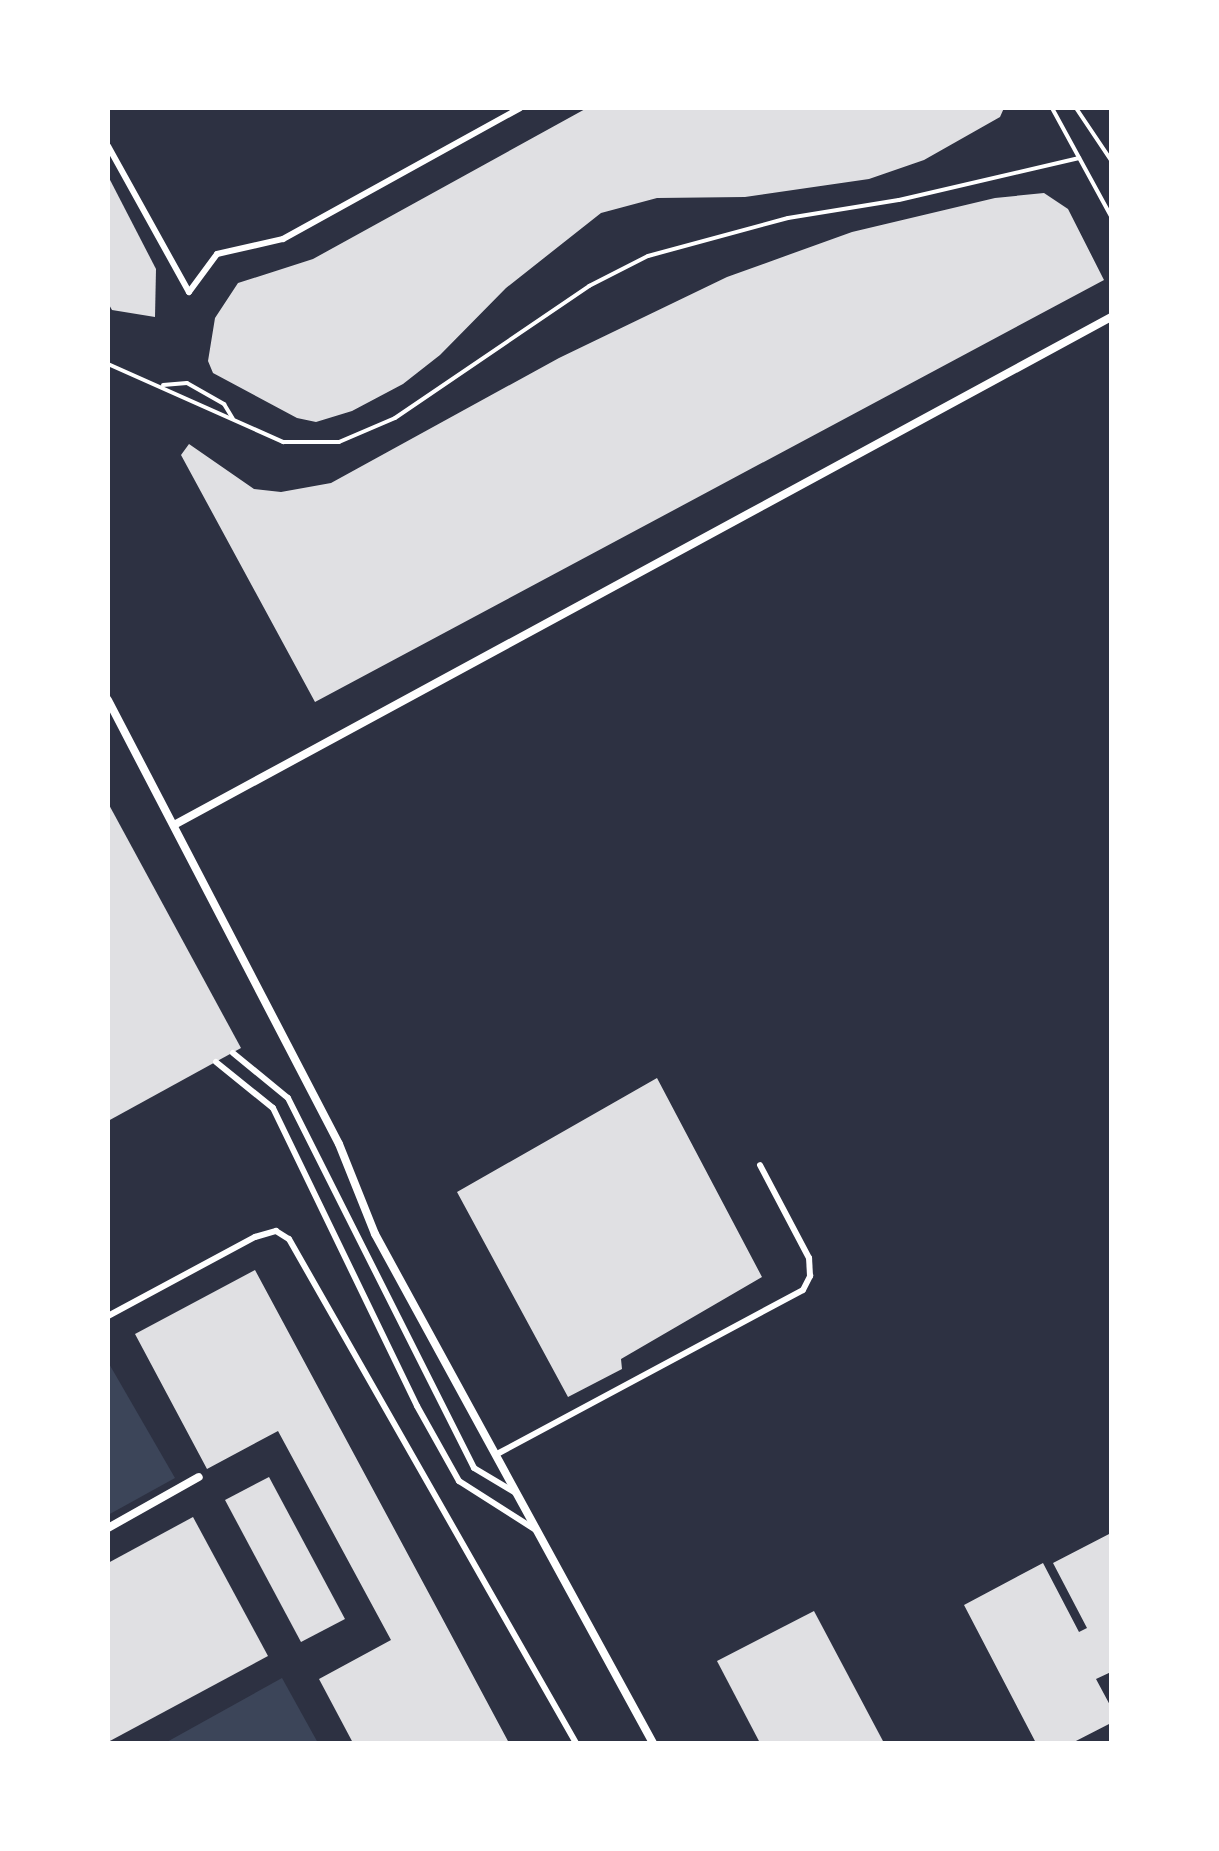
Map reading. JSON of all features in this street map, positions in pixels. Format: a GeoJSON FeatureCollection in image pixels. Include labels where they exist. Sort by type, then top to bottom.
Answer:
{"type":"FeatureCollection","features":[{"type":"Feature","properties":{"kind":"street"},"geometry":{"type":"LineString","coordinates":[[174,825],[1111,317]]}},
{"type":"Feature","properties":{"kind":"street"},"geometry":{"type":"LineString","coordinates":[[108,700],[174,825],[188,862],[339,1144],[375,1234],[653,1743]]}},
{"type":"Feature","properties":{"kind":"street"},"geometry":{"type":"LineString","coordinates":[[108,1528],[199,1477]]}},
{"type":"Feature","properties":{"kind":"lane"},"geometry":{"type":"LineString","coordinates":[[108,146],[189,292],[217,254],[283,239],[520,108]]}},
{"type":"Feature","properties":{"kind":"lane"},"geometry":{"type":"LineString","coordinates":[[233,1053],[288,1098],[474,1468],[519,1495]]}},
{"type":"Feature","properties":{"kind":"lane"},"geometry":{"type":"LineString","coordinates":[[216,1062],[273,1108],[459,1481],[538,1531]]}},
{"type":"Feature","properties":{"kind":"lane"},"geometry":{"type":"LineString","coordinates":[[497,1454],[803,1290],[810,1276],[809,1258],[760,1165]]}},
{"type":"Feature","properties":{"kind":"lane"},"geometry":{"type":"LineString","coordinates":[[108,1316],[255,1237],[276,1231],[289,1239],[576,1743]]}},
{"type":"Feature","properties":{"kind":"path"},"geometry":{"type":"LineString","coordinates":[[1052,108],[1111,216]]}},
{"type":"Feature","properties":{"kind":"path"},"geometry":{"type":"LineString","coordinates":[[1076,108],[1111,160]]}},
{"type":"Feature","properties":{"kind":"path"},"geometry":{"type":"LineString","coordinates":[[108,364],[283,442],[339,442],[395,418],[589,286],[648,256],[788,218],[1079,158]]}},
{"type":"Feature","properties":{"kind":"path"},"geometry":{"type":"LineString","coordinates":[[108,338],[108,345]]}},
{"type":"Feature","properties":{"kind":"path"},"geometry":{"type":"LineString","coordinates":[[161,386],[187,383],[224,404],[234,420]]}},
{"type":"Feature","properties":{"kind":"shaded area"},"geometry":{"type":"Polygon","coordinates":[[[108,1362],[175,1478],[108,1515],[108,1362]]]}},
{"type":"Feature","properties":{"kind":"shaded area"},"geometry":{"type":"Polygon","coordinates":[[[282,1678],[318,1743],[165,1743],[282,1678]]]}},
{"type":"Feature","properties":{"kind":"building"},"geometry":{"type":"Polygon","coordinates":[[[587,108],[1004,108],[1000,117],[924,160],[869,179],[745,197],[657,198],[601,213],[506,288],[440,355],[403,384],[352,411],[316,422],[297,418],[213,373],[208,361],[215,318],[238,283],[313,259],[587,108]]]}},
{"type":"Feature","properties":{"kind":"building"},"geometry":{"type":"Polygon","coordinates":[[[108,176],[156,269],[155,317],[112,310],[108,303],[108,176]]]}},
{"type":"Feature","properties":{"kind":"building"},"geometry":{"type":"Polygon","coordinates":[[[1044,193],[1068,209],[1104,280],[315,702],[181,455],[189,444],[254,489],[281,492],[331,483],[559,358],[727,277],[852,232],[995,198],[1044,193]]]}},
{"type":"Feature","properties":{"kind":"building"},"geometry":{"type":"Polygon","coordinates":[[[108,803],[241,1048],[108,1121],[108,803]]]}},
{"type":"Feature","properties":{"kind":"building"},"geometry":{"type":"Polygon","coordinates":[[[657,1078],[762,1277],[621,1359],[622,1369],[568,1397],[457,1192],[657,1078]]]}},
{"type":"Feature","properties":{"kind":"building"},"geometry":{"type":"Polygon","coordinates":[[[255,1270],[509,1743],[353,1743],[319,1679],[391,1640],[278,1431],[207,1469],[135,1334],[255,1270]]]}},
{"type":"Feature","properties":{"kind":"building"},"geometry":{"type":"Polygon","coordinates":[[[269,1477],[345,1619],[301,1642],[225,1500],[269,1477]]]}},
{"type":"Feature","properties":{"kind":"building"},"geometry":{"type":"Polygon","coordinates":[[[193,1517],[268,1656],[108,1742],[108,1563],[193,1517]]]}},
{"type":"Feature","properties":{"kind":"building"},"geometry":{"type":"Polygon","coordinates":[[[1111,1533],[1111,1672],[1096,1679],[1111,1707],[1111,1723],[1072,1743],[1036,1743],[964,1605],[1043,1563],[1079,1632],[1087,1628],[1053,1563],[1111,1533]]]}},
{"type":"Feature","properties":{"kind":"building"},"geometry":{"type":"Polygon","coordinates":[[[814,1611],[884,1743],[760,1743],[717,1661],[814,1611]]]}}]}
